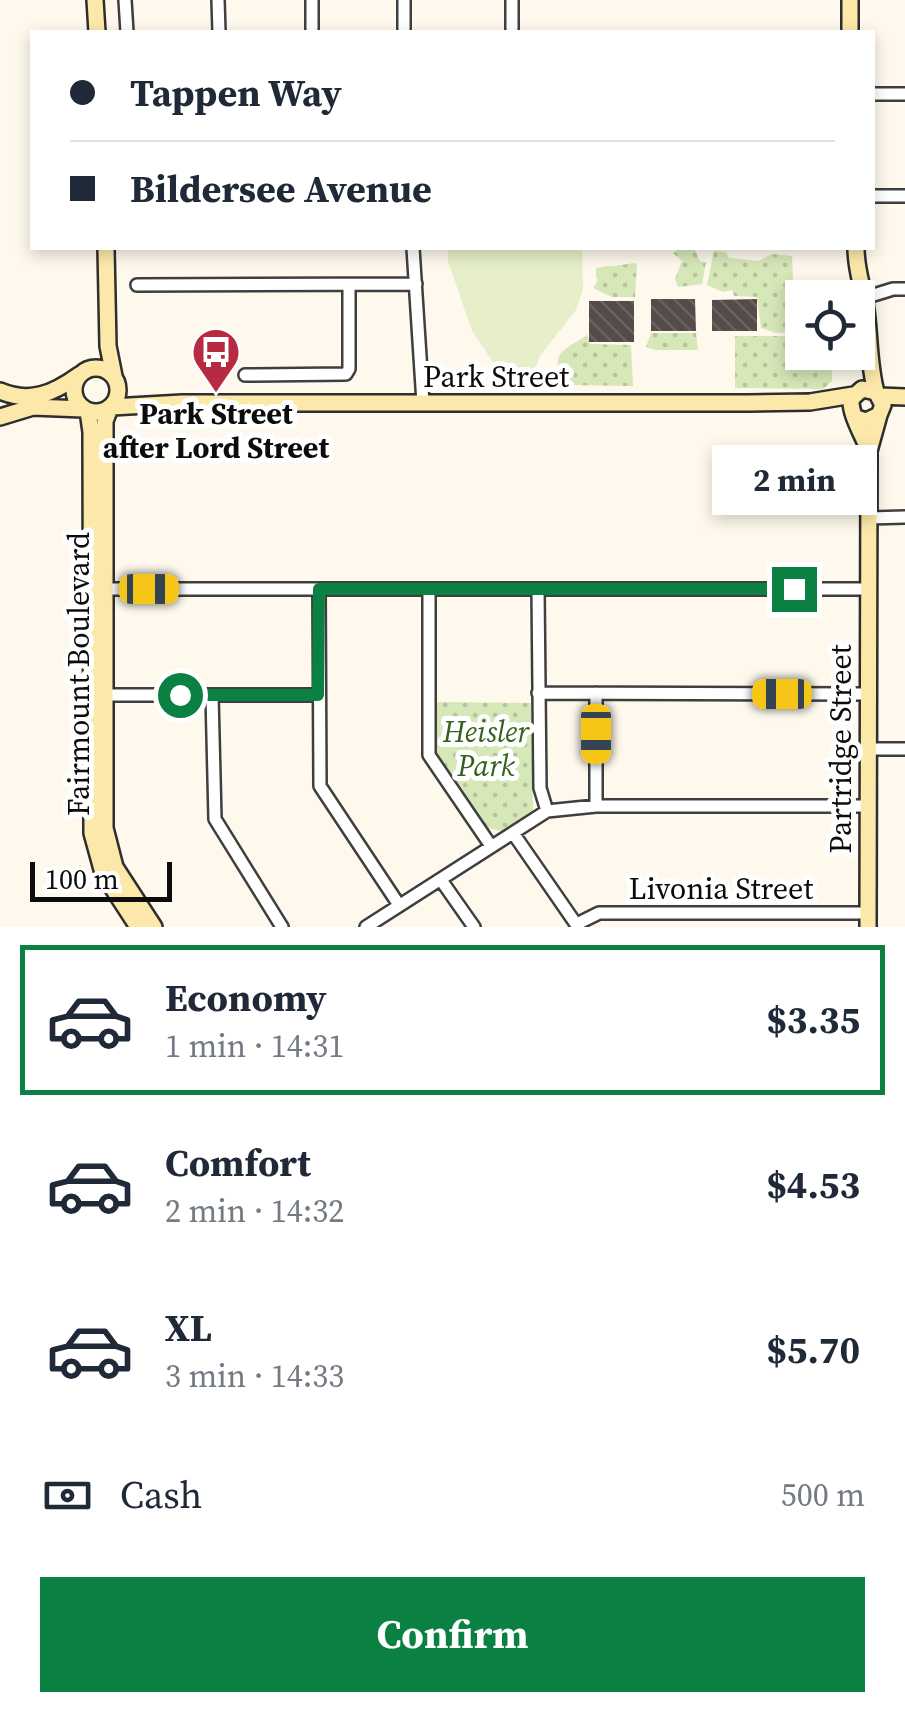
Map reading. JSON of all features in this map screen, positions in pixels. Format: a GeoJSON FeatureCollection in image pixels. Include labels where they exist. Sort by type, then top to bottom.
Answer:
{"type":"FeatureCollection","features":[{"type":"Feature","properties":{"kind":"street"},"geometry":{"type":"LineString","coordinates":[[95,0],[97,30]]}},
{"type":"Feature","properties":{"kind":"street"},"geometry":{"type":"LineString","coordinates":[[125,0],[127,30]]}},
{"type":"Feature","properties":{"kind":"street"},"geometry":{"type":"LineString","coordinates":[[218,0],[219,30]]}},
{"type":"Feature","properties":{"kind":"street"},"geometry":{"type":"LineString","coordinates":[[312,0],[312,30]]}},
{"type":"Feature","properties":{"kind":"street"},"geometry":{"type":"LineString","coordinates":[[404,0],[404,30]]}},
{"type":"Feature","properties":{"kind":"street"},"geometry":{"type":"LineString","coordinates":[[512,0],[512,30]]}},
{"type":"Feature","properties":{"kind":"street"},"geometry":{"type":"LineString","coordinates":[[850,0],[850,30]]}},
{"type":"Feature","properties":{"kind":"street"},"geometry":{"type":"LineString","coordinates":[[875,94],[905,94]]}},
{"type":"Feature","properties":{"kind":"street"},"geometry":{"type":"LineString","coordinates":[[875,196],[905,196]]}},
{"type":"Feature","properties":{"kind":"street"},"geometry":{"type":"LineString","coordinates":[[0,417],[33,407],[100,412],[110,407],[118,393],[108,346],[106,250]]}},
{"type":"Feature","properties":{"kind":"street"},"geometry":{"type":"LineString","coordinates":[[413,250],[423,403]]}},
{"type":"Feature","properties":{"kind":"street","name":"Partridge Street"},"geometry":{"type":"LineString","coordinates":[[846,250],[849,280]]}},
{"type":"Feature","properties":{"kind":"street","name":"Partridge Street"},"geometry":{"type":"LineString","coordinates":[[856,250],[857,280]]}},
{"type":"Feature","properties":{"kind":"street"},"geometry":{"type":"LineString","coordinates":[[137,284],[416,284]]}},
{"type":"Feature","properties":{"kind":"street"},"geometry":{"type":"LineString","coordinates":[[245,375],[346,374],[349,284]]}},
{"type":"Feature","properties":{"kind":"street"},"geometry":{"type":"LineString","coordinates":[[875,299],[893,289],[905,289]]}},
{"type":"Feature","properties":{"kind":"street"},"geometry":{"type":"LineString","coordinates":[[86,410],[74,394],[108,318]]}},
{"type":"Feature","properties":{"kind":"street"},"geometry":{"type":"LineString","coordinates":[[0,391],[16,396],[44,395],[98,368],[114,378]]}},
{"type":"Feature","properties":{"kind":"street","name":"Partridge Street"},"geometry":{"type":"LineString","coordinates":[[862,370],[855,403],[869,451]]}},
{"type":"Feature","properties":{"kind":"street","name":"Partridge Street"},"geometry":{"type":"LineString","coordinates":[[868,920],[869,451],[879,403],[872,370]]}},
{"type":"Feature","properties":{"kind":"street","name":"Park Street"},"geometry":{"type":"LineString","coordinates":[[114,378],[140,396],[182,403]]}},
{"type":"Feature","properties":{"kind":"street"},"geometry":{"type":"LineString","coordinates":[[905,397],[879,403],[866,421],[855,403],[867,388],[879,403],[905,407]]}},
{"type":"Feature","properties":{"kind":"street","name":"Park Street"},"geometry":{"type":"LineString","coordinates":[[110,407],[182,403],[855,403]]}},
{"type":"Feature","properties":{"kind":"street","name":"Fairmount Boulevard"},"geometry":{"type":"LineString","coordinates":[[110,407],[105,421],[93,842],[103,873],[138,927]]}},
{"type":"Feature","properties":{"kind":"street","name":"Fairmount Boulevard"},"geometry":{"type":"LineString","coordinates":[[86,410],[91,432],[99,589]]}},
{"type":"Feature","properties":{"kind":"street"},"geometry":{"type":"LineString","coordinates":[[868,518],[905,517]]}},
{"type":"Feature","properties":{"kind":"street"},"geometry":{"type":"LineString","coordinates":[[99,589],[868,589]]}},
{"type":"Feature","properties":{"kind":"street"},"geometry":{"type":"LineString","coordinates":[[319,589],[320,786],[399,905]]}},
{"type":"Feature","properties":{"kind":"street"},"geometry":{"type":"LineString","coordinates":[[429,589],[429,755],[490,846]]}},
{"type":"Feature","properties":{"kind":"street"},"geometry":{"type":"LineString","coordinates":[[538,589],[540,788],[547,810]]}},
{"type":"Feature","properties":{"kind":"street"},"geometry":{"type":"LineString","coordinates":[[538,693],[867,694]]}},
{"type":"Feature","properties":{"kind":"street"},"geometry":{"type":"LineString","coordinates":[[596,693],[596,806]]}},
{"type":"Feature","properties":{"kind":"street"},"geometry":{"type":"LineString","coordinates":[[99,695],[318,695]]}},
{"type":"Feature","properties":{"kind":"street","name":"Fairmount Boulevard"},"geometry":{"type":"LineString","coordinates":[[99,695],[106,840],[117,870],[154,927]]}},
{"type":"Feature","properties":{"kind":"street"},"geometry":{"type":"LineString","coordinates":[[212,695],[215,818],[282,927]]}},
{"type":"Feature","properties":{"kind":"street"},"geometry":{"type":"LineString","coordinates":[[868,749],[905,749]]}},
{"type":"Feature","properties":{"kind":"street"},"geometry":{"type":"LineString","coordinates":[[366,927],[547,810],[596,806],[868,806]]}},
{"type":"Feature","properties":{"kind":"street"},"geometry":{"type":"LineString","coordinates":[[513,834],[577,926]]}},
{"type":"Feature","properties":{"kind":"street"},"geometry":{"type":"LineString","coordinates":[[441,880],[474,927]]}},
{"type":"Feature","properties":{"kind":"street","name":"Livonia Street"},"geometry":{"type":"LineString","coordinates":[[577,926],[600,913],[868,920]]}},
{"type":"Feature","properties":{"kind":"green space"},"geometry":{"type":"Polygon","coordinates":[[[448,250],[582,250],[583,289],[576,310],[540,356],[529,385],[517,385],[493,362],[472,331],[448,261],[448,250]]]}},
{"type":"Feature","properties":{"kind":"green space"},"geometry":{"type":"Polygon","coordinates":[[[695,250],[700,261],[706,262],[702,284],[678,287],[675,279],[682,261],[673,253],[695,250]]]}},
{"type":"Feature","properties":{"kind":"green space"},"geometry":{"type":"Polygon","coordinates":[[[714,251],[726,252],[729,258],[758,261],[772,254],[792,256],[793,280],[785,280],[785,332],[761,328],[757,297],[734,296],[732,290],[723,292],[707,285],[714,251]]]}},
{"type":"Feature","properties":{"kind":"green space"},"geometry":{"type":"Polygon","coordinates":[[[637,264],[635,297],[612,297],[593,288],[597,282],[596,268],[637,264]]]}},
{"type":"Feature","properties":{"kind":"green space"},"geometry":{"type":"Polygon","coordinates":[[[651,333],[696,333],[698,350],[646,347],[651,333]]]}},
{"type":"Feature","properties":{"kind":"green space"},"geometry":{"type":"Polygon","coordinates":[[[587,335],[590,344],[631,345],[633,386],[562,385],[558,364],[561,353],[587,335]]]}},
{"type":"Feature","properties":{"kind":"green space"},"geometry":{"type":"Polygon","coordinates":[[[735,336],[785,336],[785,370],[832,370],[832,381],[823,389],[735,388],[735,336]]]}},
{"type":"Feature","properties":{"kind":"green space","name":"Heisler Park"},"geometry":{"type":"Polygon","coordinates":[[[434,702],[531,703],[533,811],[501,831],[483,827],[433,751],[434,702]]]}},
{"type":"Feature","properties":{"kind":"building"},"geometry":{"type":"Polygon","coordinates":[[[651,299],[695,299],[696,331],[651,331],[651,299]]]}},
{"type":"Feature","properties":{"kind":"building"},"geometry":{"type":"Polygon","coordinates":[[[757,299],[757,331],[712,331],[712,300],[757,299]]]}},
{"type":"Feature","properties":{"kind":"building"},"geometry":{"type":"Polygon","coordinates":[[[589,301],[634,301],[634,342],[589,342],[589,301]]]}},
{"type":"Feature","properties":{"kind":"place","name":"Park Street after Lord Street"},"geometry":{"type":"Point","coordinates":[216,394]}},
{"type":"Feature","properties":{"kind":"route"},"geometry":{"type":"LineString","coordinates":[[180,695],[318,695],[319,589],[794,589]]}}]}
